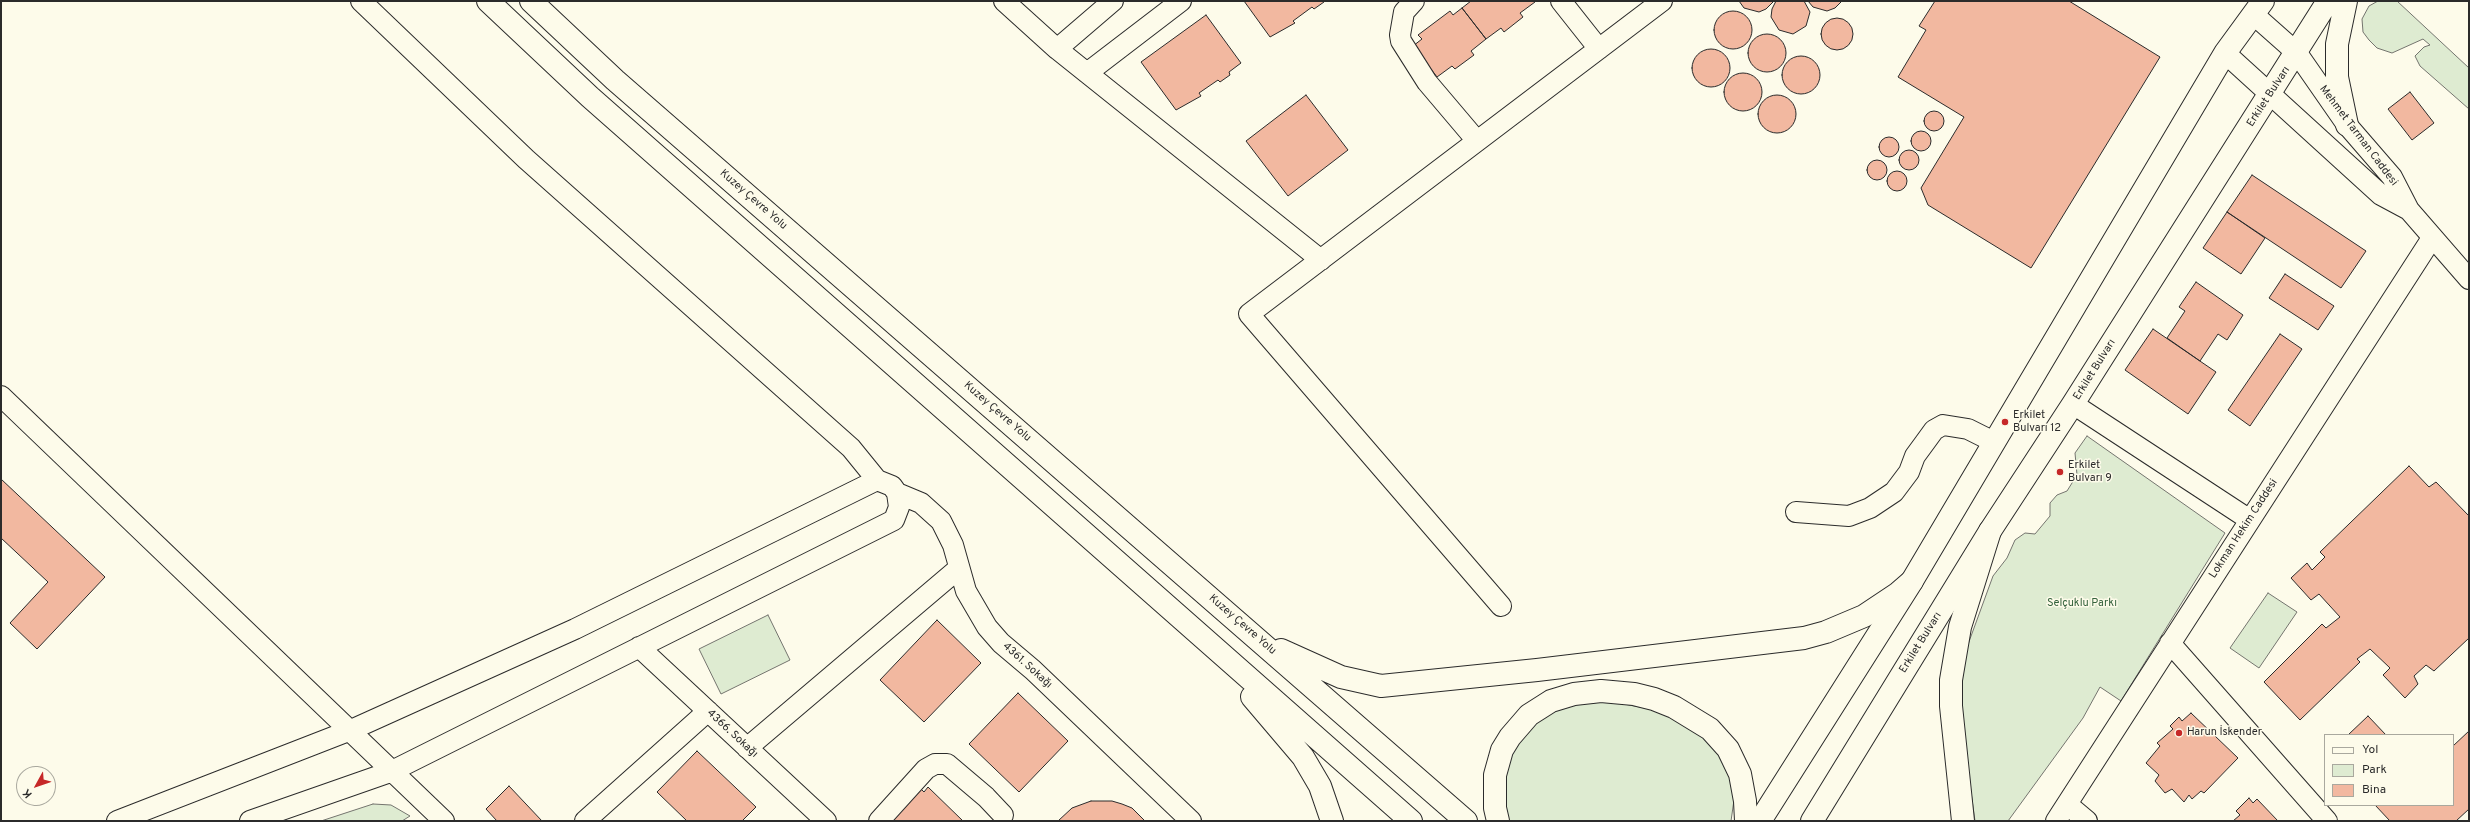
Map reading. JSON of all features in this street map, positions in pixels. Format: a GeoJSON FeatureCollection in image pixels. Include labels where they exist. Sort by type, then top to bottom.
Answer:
{"type":"FeatureCollection","features":[{"type":"Feature","properties":{"kind":"main road"},"geometry":{"type":"LineString","coordinates":[[488,1],[590,97],[1411,821]]}},
{"type":"Feature","properties":{"kind":"main road","name":"Kuzey Çevre Yolu"},"geometry":{"type":"LineString","coordinates":[[531,1],[614,80],[1466,821]]}},
{"type":"Feature","properties":{"kind":"main road","name":"Erkilet Bulvarı"},"geometry":{"type":"LineString","coordinates":[[1812,821],[1990,530],[2073,404],[2297,53],[2328,1]]}},
{"type":"Feature","properties":{"kind":"main road"},"geometry":{"type":"LineString","coordinates":[[2346,1],[2337,44],[2337,78],[2347,125]]}},
{"type":"Feature","properties":{"kind":"main road"},"geometry":{"type":"LineString","coordinates":[[1760,821],[1912,581],[2225,53],[2258,7]]}},
{"type":"Feature","properties":{"kind":"main road"},"geometry":{"type":"LineString","coordinates":[[1963,821],[1951,706],[1951,680],[1960,627],[1990,530]]}},
{"type":"Feature","properties":{"kind":"main road"},"geometry":{"type":"LineString","coordinates":[[1258,639],[1341,677],[1381,686],[1804,638],[1826,632],[1864,616],[1897,594],[1912,581]]}},
{"type":"Feature","properties":{"kind":"main road"},"geometry":{"type":"LineString","coordinates":[[1193,630],[1303,757],[1320,786],[1332,821]]}},
{"type":"Feature","properties":{"kind":"main road"},"geometry":{"type":"LineString","coordinates":[[1498,821],[1495,808],[1495,775],[1502,750],[1510,737],[1530,715],[1551,701],[1574,694],[1601,691],[1634,694],[1654,699],[1674,707],[1710,729],[1728,750],[1740,774],[1745,801],[1746,821]]}},
{"type":"Feature","properties":{"kind":"street"},"geometry":{"type":"LineString","coordinates":[[117,821],[351,730],[575,629],[877,480],[851,448],[526,159],[361,1]]}},
{"type":"Feature","properties":{"kind":"street"},"geometry":{"type":"LineString","coordinates":[[1004,1],[1057,49],[1321,260]]}},
{"type":"Feature","properties":{"kind":"street"},"geometry":{"type":"LineString","coordinates":[[1057,49],[1113,1]]}},
{"type":"Feature","properties":{"kind":"street"},"geometry":{"type":"LineString","coordinates":[[1087,73],[1181,1]]}},
{"type":"Feature","properties":{"kind":"street"},"geometry":{"type":"LineString","coordinates":[[1414,1],[1404,12],[1400,35],[1401,41],[1427,82],[1477,141]]}},
{"type":"Feature","properties":{"kind":"street"},"geometry":{"type":"LineString","coordinates":[[1561,1],[1599,49]]}},
{"type":"Feature","properties":{"kind":"street"},"geometry":{"type":"LineString","coordinates":[[1501,606],[1249,314],[1662,1]]}},
{"type":"Feature","properties":{"kind":"street","name":"Mehmet Tarman Caddesi"},"geometry":{"type":"LineString","coordinates":[[2258,7],[2297,53],[2347,125],[2392,177],[2409,210],[2469,279]]}},
{"type":"Feature","properties":{"kind":"street","name":"Mehmet Tarman Caddesi"},"geometry":{"type":"LineString","coordinates":[[2225,53],[2381,195],[2409,210]]}},
{"type":"Feature","properties":{"kind":"street","name":"Lokman Hekim Caddesi"},"geometry":{"type":"LineString","coordinates":[[2056,821],[2068,805],[2170,643],[2432,238]]}},
{"type":"Feature","properties":{"kind":"street"},"geometry":{"type":"LineString","coordinates":[[2,401],[351,730],[390,772],[444,821]]}},
{"type":"Feature","properties":{"kind":"street"},"geometry":{"type":"LineString","coordinates":[[2073,404],[2250,520]]}},
{"type":"Feature","properties":{"kind":"street"},"geometry":{"type":"LineString","coordinates":[[1796,512],[1849,516],[1870,508],[1894,492],[1909,472],[1915,456],[1934,430],[1943,425],[1968,429],[1994,442]]}},
{"type":"Feature","properties":{"kind":"street","name":"4361. Sokağı"},"geometry":{"type":"LineString","coordinates":[[877,480],[892,486],[897,493],[921,503],[941,521],[952,545],[958,569],[975,610],[1001,643],[1033,670],[1191,821]]}},
{"type":"Feature","properties":{"kind":"street"},"geometry":{"type":"LineString","coordinates":[[250,821],[390,772],[894,520],[899,507],[897,493]]}},
{"type":"Feature","properties":{"kind":"street"},"geometry":{"type":"LineString","coordinates":[[747,748],[958,569]]}},
{"type":"Feature","properties":{"kind":"street"},"geometry":{"type":"LineString","coordinates":[[2170,643],[2327,821]]}},
{"type":"Feature","properties":{"kind":"street","name":"4366. Sokağı"},"geometry":{"type":"LineString","coordinates":[[639,647],[826,821]]}},
{"type":"Feature","properties":{"kind":"street"},"geometry":{"type":"LineString","coordinates":[[585,821],[708,711]]}},
{"type":"Feature","properties":{"kind":"street"},"geometry":{"type":"LineString","coordinates":[[879,821],[926,769],[941,764],[947,764],[962,775],[1003,815]]}},
{"type":"Feature","properties":{"kind":"street"},"geometry":{"type":"LineString","coordinates":[[2068,805],[2086,821]]}},
{"type":"Feature","properties":{"kind":"green space"},"geometry":{"type":"Polygon","coordinates":[[[2378,1],[2397,1],[2469,68],[2469,109],[2420,66],[2415,56],[2424,47],[2430,45],[2423,39],[2392,53],[2377,48],[2369,40],[2363,32],[2362,19],[2369,6],[2378,1]]]}},
{"type":"Feature","properties":{"kind":"green space","name":"Selçuklu Parkı"},"geometry":{"type":"Polygon","coordinates":[[[2087,436],[2225,533],[2121,701],[2100,687],[2083,718],[2008,821],[1975,821],[1958,699],[1959,669],[1993,576],[2007,558],[2015,540],[2025,533],[2035,534],[2050,516],[2050,503],[2057,495],[2067,491],[2077,475],[2075,453],[2087,436]]]}},
{"type":"Feature","properties":{"kind":"green space"},"geometry":{"type":"Polygon","coordinates":[[[2268,593],[2297,612],[2259,668],[2230,648],[2268,593]]]}},
{"type":"Feature","properties":{"kind":"green space"},"geometry":{"type":"Polygon","coordinates":[[[768,615],[790,660],[721,694],[699,649],[768,615]]]}},
{"type":"Feature","properties":{"kind":"green space"},"geometry":{"type":"Polygon","coordinates":[[[1609,701],[1660,711],[1700,733],[1718,752],[1730,776],[1734,800],[1731,821],[1509,821],[1504,802],[1504,776],[1512,750],[1528,729],[1546,715],[1557,710],[1574,705],[1609,701]]]}},
{"type":"Feature","properties":{"kind":"green space"},"geometry":{"type":"Polygon","coordinates":[[[373,804],[391,805],[410,816],[402,821],[321,821],[373,804]]]}},
{"type":"Feature","properties":{"kind":"building"},"geometry":{"type":"Polygon","coordinates":[[[1244,1],[1324,2],[1314,9],[1312,7],[1293,21],[1295,23],[1270,37],[1244,1]]]}},
{"type":"Feature","properties":{"kind":"building"},"geometry":{"type":"Polygon","coordinates":[[[1471,1],[1535,2],[1520,13],[1523,17],[1504,32],[1501,28],[1486,39],[1462,8],[1471,1]]]}},
{"type":"Feature","properties":{"kind":"building"},"geometry":{"type":"Polygon","coordinates":[[[1739,1],[1774,1],[1766,9],[1759,12],[1744,8],[1739,1]]]}},
{"type":"Feature","properties":{"kind":"building"},"geometry":{"type":"Polygon","coordinates":[[[1776,1],[1804,1],[1810,12],[1806,26],[1793,34],[1779,30],[1771,17],[1772,9],[1776,1]]]}},
{"type":"Feature","properties":{"kind":"building"},"geometry":{"type":"Polygon","coordinates":[[[1808,1],[1842,1],[1835,8],[1827,11],[1813,7],[1808,1]]]}},
{"type":"Feature","properties":{"kind":"building"},"geometry":{"type":"Polygon","coordinates":[[[1935,1],[2069,1],[2160,57],[2031,268],[1928,205],[1921,188],[1964,117],[1898,77],[1926,30],[1919,26],[1935,1]]]}},
{"type":"Feature","properties":{"kind":"building"},"geometry":{"type":"Polygon","coordinates":[[[1462,8],[1486,39],[1471,51],[1474,55],[1455,69],[1452,66],[1437,77],[1413,46],[1422,39],[1418,35],[1450,11],[1453,15],[1462,8]]]}},
{"type":"Feature","properties":{"kind":"building"},"geometry":{"type":"Polygon","coordinates":[[[1729,11],[1737,11],[1747,16],[1751,23],[1751,37],[1747,44],[1737,49],[1729,49],[1719,44],[1717,41],[1714,34],[1714,26],[1719,16],[1722,14],[1729,11]]]}},
{"type":"Feature","properties":{"kind":"building"},"geometry":{"type":"Polygon","coordinates":[[[1206,15],[1241,63],[1229,72],[1230,75],[1220,82],[1218,80],[1199,93],[1201,96],[1176,110],[1141,62],[1206,15]]]}},
{"type":"Feature","properties":{"kind":"building"},"geometry":{"type":"Polygon","coordinates":[[[1834,18],[1840,18],[1850,25],[1853,34],[1852,40],[1846,47],[1840,50],[1834,50],[1824,43],[1821,37],[1821,31],[1828,21],[1834,18]]]}},
{"type":"Feature","properties":{"kind":"building"},"geometry":{"type":"Polygon","coordinates":[[[1763,34],[1771,34],[1781,39],[1785,46],[1785,60],[1781,67],[1771,72],[1763,72],[1753,67],[1751,64],[1748,57],[1748,49],[1753,39],[1756,37],[1763,34]]]}},
{"type":"Feature","properties":{"kind":"building"},"geometry":{"type":"Polygon","coordinates":[[[1707,49],[1715,49],[1725,54],[1729,61],[1729,75],[1725,82],[1715,87],[1707,87],[1697,82],[1695,79],[1692,72],[1692,64],[1697,54],[1700,52],[1707,49]]]}},
{"type":"Feature","properties":{"kind":"building"},"geometry":{"type":"Polygon","coordinates":[[[1797,56],[1805,56],[1815,61],[1819,68],[1819,82],[1815,89],[1805,94],[1797,94],[1787,89],[1785,86],[1782,79],[1782,71],[1787,61],[1790,59],[1797,56]]]}},
{"type":"Feature","properties":{"kind":"building"},"geometry":{"type":"Polygon","coordinates":[[[1739,73],[1747,73],[1757,78],[1761,85],[1761,99],[1757,106],[1747,111],[1739,111],[1729,106],[1727,103],[1724,96],[1724,88],[1729,78],[1732,76],[1739,73]]]}},
{"type":"Feature","properties":{"kind":"building"},"geometry":{"type":"Polygon","coordinates":[[[2410,92],[2434,123],[2412,140],[2388,109],[2410,92]]]}},
{"type":"Feature","properties":{"kind":"building"},"geometry":{"type":"Polygon","coordinates":[[[1306,95],[1348,150],[1288,196],[1246,141],[1306,95]]]}},
{"type":"Feature","properties":{"kind":"building"},"geometry":{"type":"Polygon","coordinates":[[[1773,95],[1781,95],[1791,100],[1795,107],[1795,121],[1791,128],[1781,133],[1773,133],[1763,128],[1761,125],[1758,118],[1758,110],[1763,100],[1766,98],[1773,95]]]}},
{"type":"Feature","properties":{"kind":"building"},"geometry":{"type":"Polygon","coordinates":[[[1934,111],[1941,114],[1944,121],[1941,128],[1934,131],[1927,128],[1924,121],[1927,114],[1934,111]]]}},
{"type":"Feature","properties":{"kind":"building"},"geometry":{"type":"Polygon","coordinates":[[[1921,131],[1928,134],[1931,141],[1928,148],[1921,151],[1914,148],[1911,141],[1914,134],[1921,131]]]}},
{"type":"Feature","properties":{"kind":"building"},"geometry":{"type":"Polygon","coordinates":[[[1889,137],[1896,140],[1899,147],[1896,154],[1889,157],[1882,154],[1879,147],[1882,140],[1889,137]]]}},
{"type":"Feature","properties":{"kind":"building"},"geometry":{"type":"Polygon","coordinates":[[[1909,150],[1916,153],[1919,160],[1916,167],[1909,170],[1902,167],[1899,160],[1902,153],[1909,150]]]}},
{"type":"Feature","properties":{"kind":"building"},"geometry":{"type":"Polygon","coordinates":[[[1873,160],[1881,160],[1887,166],[1887,174],[1881,180],[1873,180],[1867,174],[1867,166],[1873,160]]]}},
{"type":"Feature","properties":{"kind":"building"},"geometry":{"type":"Polygon","coordinates":[[[1897,171],[1904,174],[1907,181],[1904,188],[1897,191],[1890,188],[1887,181],[1890,174],[1897,171]]]}},
{"type":"Feature","properties":{"kind":"building"},"geometry":{"type":"Polygon","coordinates":[[[2252,175],[2366,251],[2341,288],[2227,212],[2252,175]]]}},
{"type":"Feature","properties":{"kind":"building"},"geometry":{"type":"Polygon","coordinates":[[[2227,212],[2265,238],[2241,274],[2203,248],[2227,212]]]}},
{"type":"Feature","properties":{"kind":"building"},"geometry":{"type":"Polygon","coordinates":[[[2285,274],[2334,306],[2318,330],[2269,298],[2285,274]]]}},
{"type":"Feature","properties":{"kind":"building"},"geometry":{"type":"Polygon","coordinates":[[[2196,282],[2243,315],[2227,340],[2218,334],[2200,361],[2167,338],[2185,311],[2179,307],[2196,282]]]}},
{"type":"Feature","properties":{"kind":"building"},"geometry":{"type":"Polygon","coordinates":[[[2153,329],[2216,372],[2188,414],[2125,370],[2153,329]]]}},
{"type":"Feature","properties":{"kind":"building"},"geometry":{"type":"Polygon","coordinates":[[[2280,334],[2302,349],[2250,426],[2228,410],[2280,334]]]}},
{"type":"Feature","properties":{"kind":"building"},"geometry":{"type":"Polygon","coordinates":[[[2409,466],[2429,487],[2436,482],[2469,516],[2469,638],[2434,671],[2426,665],[2414,676],[2418,684],[2405,698],[2383,675],[2390,668],[2370,649],[2357,659],[2360,662],[2300,720],[2264,682],[2322,624],[2326,628],[2340,617],[2319,594],[2311,600],[2291,578],[2307,563],[2312,570],[2325,557],[2320,552],[2409,466]]]}},
{"type":"Feature","properties":{"kind":"building"},"geometry":{"type":"Polygon","coordinates":[[[1,479],[105,577],[37,649],[10,623],[48,582],[1,538],[1,479]]]}},
{"type":"Feature","properties":{"kind":"building"},"geometry":{"type":"Polygon","coordinates":[[[937,620],[981,663],[924,722],[880,680],[937,620]]]}},
{"type":"Feature","properties":{"kind":"building"},"geometry":{"type":"Polygon","coordinates":[[[1018,693],[1068,741],[1019,792],[969,744],[1018,693]]]}},
{"type":"Feature","properties":{"kind":"building"},"geometry":{"type":"Polygon","coordinates":[[[2191,713],[2238,758],[2204,793],[2201,791],[2192,799],[2189,795],[2184,802],[2172,789],[2165,793],[2155,781],[2159,775],[2146,763],[2160,746],[2157,743],[2173,729],[2170,726],[2179,717],[2182,721],[2191,713]]]}},
{"type":"Feature","properties":{"kind":"building"},"geometry":{"type":"Polygon","coordinates":[[[2368,716],[2385,734],[2349,734],[2368,716]]]}},
{"type":"Feature","properties":{"kind":"building"},"geometry":{"type":"Polygon","coordinates":[[[2469,731],[2469,809],[2456,821],[2390,821],[2376,806],[2454,806],[2454,745],[2469,731]]]}},
{"type":"Feature","properties":{"kind":"building"},"geometry":{"type":"Polygon","coordinates":[[[697,751],[756,807],[742,821],[687,821],[657,792],[697,751]]]}},
{"type":"Feature","properties":{"kind":"building"},"geometry":{"type":"Polygon","coordinates":[[[509,786],[542,821],[497,821],[486,809],[509,786]]]}},
{"type":"Feature","properties":{"kind":"building"},"geometry":{"type":"Polygon","coordinates":[[[919,787],[924,792],[928,787],[963,821],[886,821],[919,787]]]}},
{"type":"Feature","properties":{"kind":"building"},"geometry":{"type":"Polygon","coordinates":[[[2249,798],[2253,803],[2257,799],[2278,821],[2233,821],[2240,815],[2236,811],[2249,798]]]}},
{"type":"Feature","properties":{"kind":"building"},"geometry":{"type":"Polygon","coordinates":[[[1091,801],[1112,801],[1122,804],[1132,808],[1145,821],[1058,821],[1072,808],[1091,801]]]}},
{"type":"Feature","properties":{"kind":"place","name":"Erkilet Bulvarı 12"},"geometry":{"type":"Point","coordinates":[2005,422]}},
{"type":"Feature","properties":{"kind":"place","name":"Erkilet Bulvarı 9"},"geometry":{"type":"Point","coordinates":[2060,472]}},
{"type":"Feature","properties":{"kind":"place","name":"Harun İskender"},"geometry":{"type":"Point","coordinates":[2179,733]}}]}
